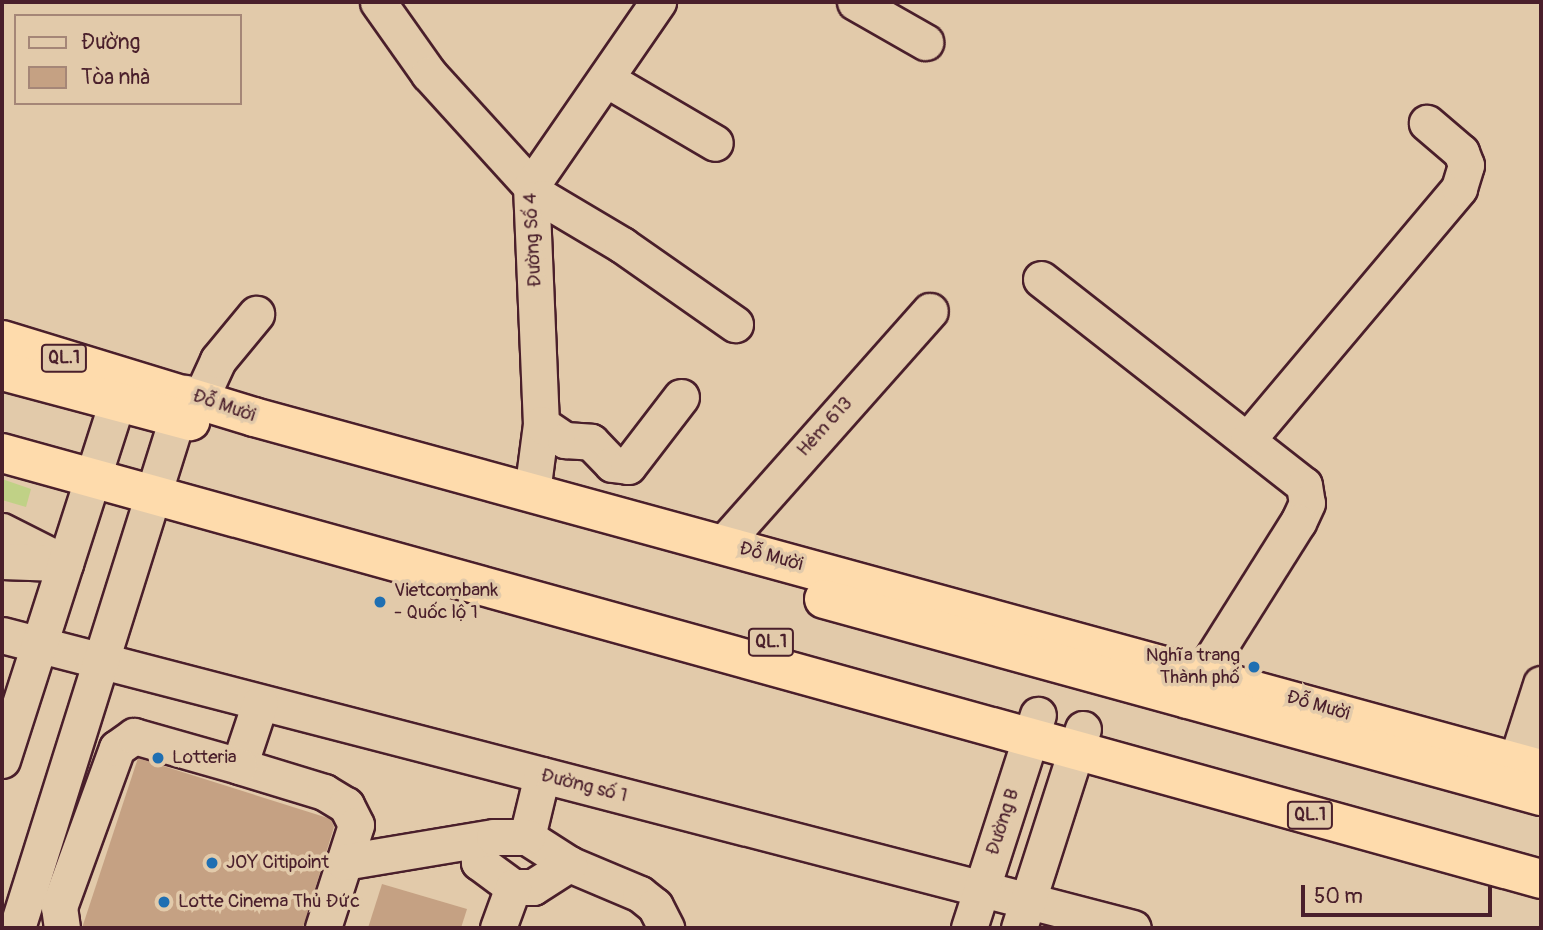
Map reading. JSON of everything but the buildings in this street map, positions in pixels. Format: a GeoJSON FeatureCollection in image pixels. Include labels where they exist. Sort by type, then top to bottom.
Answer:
{"type":"FeatureCollection","features":[{"type":"Feature","properties":{"kind":"highway","name":"Đỗ Mười"},"geometry":{"type":"LineString","coordinates":[[2,340],[121,389]]}},
{"type":"Feature","properties":{"kind":"highway","name":"Đỗ Mười"},"geometry":{"type":"LineString","coordinates":[[2,371],[121,389],[1194,687],[1528,766]]}},
{"type":"Feature","properties":{"kind":"highway","name":"Đỗ Mười"},"geometry":{"type":"LineString","coordinates":[[188,407],[254,417],[722,545],[1194,687],[1541,796]]}},
{"type":"Feature","properties":{"kind":"highway","name":"QL.1"},"geometry":{"type":"LineString","coordinates":[[2,428],[96,468],[157,486],[1035,726],[1541,878]]}},
{"type":"Feature","properties":{"kind":"highway","name":"QL.1"},"geometry":{"type":"LineString","coordinates":[[2,453],[96,468]]}},
{"type":"Feature","properties":{"kind":"highway","name":"QL.1"},"geometry":{"type":"LineString","coordinates":[[1081,741],[1541,853]]}},
{"type":"Feature","properties":{"kind":"street","name":"Đường Số 4"},"geometry":{"type":"LineString","coordinates":[[378,2],[429,74],[532,193],[541,424],[532,492]]}},
{"type":"Feature","properties":{"kind":"street"},"geometry":{"type":"LineString","coordinates":[[657,2],[532,193],[622,245],[735,324]]}},
{"type":"Feature","properties":{"kind":"street"},"geometry":{"type":"LineString","coordinates":[[855,2],[925,42]]}},
{"type":"Feature","properties":{"kind":"street"},"geometry":{"type":"LineString","coordinates":[[606,79],[715,143]]}},
{"type":"Feature","properties":{"kind":"street"},"geometry":{"type":"LineString","coordinates":[[1248,439],[1459,188],[1466,165],[1461,152],[1427,123]]}},
{"type":"Feature","properties":{"kind":"street"},"geometry":{"type":"LineString","coordinates":[[1041,279],[1304,485],[1307,503],[1194,687]]}},
{"type":"Feature","properties":{"kind":"street","name":"Hẻm 613"},"geometry":{"type":"LineString","coordinates":[[722,545],[930,311]]}},
{"type":"Feature","properties":{"kind":"street"},"geometry":{"type":"LineString","coordinates":[[17,928],[99,661],[157,486],[188,407],[218,360],[256,314]]}},
{"type":"Feature","properties":{"kind":"street"},"geometry":{"type":"LineString","coordinates":[[2,760],[12,687],[35,645],[65,563],[121,389]]}},
{"type":"Feature","properties":{"kind":"street"},"geometry":{"type":"LineString","coordinates":[[541,424],[565,440],[591,442],[612,464],[628,466],[681,397]]}},
{"type":"Feature","properties":{"kind":"street"},"geometry":{"type":"LineString","coordinates":[[2,531],[65,563]]}},
{"type":"Feature","properties":{"kind":"street"},"geometry":{"type":"LineString","coordinates":[[2,561],[65,563]]}},
{"type":"Feature","properties":{"kind":"street","name":"Đường số 1"},"geometry":{"type":"LineString","coordinates":[[2,635],[981,888],[1023,914],[1133,928]]}},
{"type":"Feature","properties":{"kind":"street"},"geometry":{"type":"LineString","coordinates":[[1528,766],[1541,684]]}},
{"type":"Feature","properties":{"kind":"street"},"geometry":{"type":"LineString","coordinates":[[239,766],[260,703]]}},
{"type":"Feature","properties":{"kind":"street","name":"Đường B"},"geometry":{"type":"LineString","coordinates":[[969,928],[1035,726]]}},
{"type":"Feature","properties":{"kind":"street"},"geometry":{"type":"LineString","coordinates":[[62,928],[59,907],[117,748],[134,736],[324,792],[346,805],[356,825],[323,928]]}},
{"type":"Feature","properties":{"kind":"street"},"geometry":{"type":"LineString","coordinates":[[1023,914],[1081,741]]}},
{"type":"Feature","properties":{"kind":"street"},"geometry":{"type":"LineString","coordinates":[[527,837],[542,775]]}},
{"type":"Feature","properties":{"kind":"street"},"geometry":{"type":"LineString","coordinates":[[54,807],[92,816]]}},
{"type":"Feature","properties":{"kind":"street"},"geometry":{"type":"LineString","coordinates":[[344,862],[478,843],[494,837],[527,837],[569,864],[640,894],[655,906],[666,928]]}},
{"type":"Feature","properties":{"kind":"street"},"geometry":{"type":"LineString","coordinates":[[478,843],[479,862],[513,887],[533,887],[569,864]]}},
{"type":"Feature","properties":{"kind":"street"},"geometry":{"type":"LineString","coordinates":[[498,928],[513,887]]}},
{"type":"Feature","properties":{"kind":"green space"},"geometry":{"type":"Polygon","coordinates":[[[2,479],[31,489],[26,507],[2,500],[2,479]]]}},
{"type":"Feature","properties":{"kind":"place","name":"Vietcombank - Quốc lộ 1"},"geometry":{"type":"Point","coordinates":[380,602]}},
{"type":"Feature","properties":{"kind":"place","name":"Nghĩa trang Thành phố"},"geometry":{"type":"Point","coordinates":[1254,667]}},
{"type":"Feature","properties":{"kind":"place","name":"Lotteria"},"geometry":{"type":"Point","coordinates":[158,758]}},
{"type":"Feature","properties":{"kind":"place","name":"JOY Citipoint"},"geometry":{"type":"Point","coordinates":[212,863]}},
{"type":"Feature","properties":{"kind":"place","name":"Lotte Cinema Thủ Đức"},"geometry":{"type":"Point","coordinates":[164,902]}}]}
